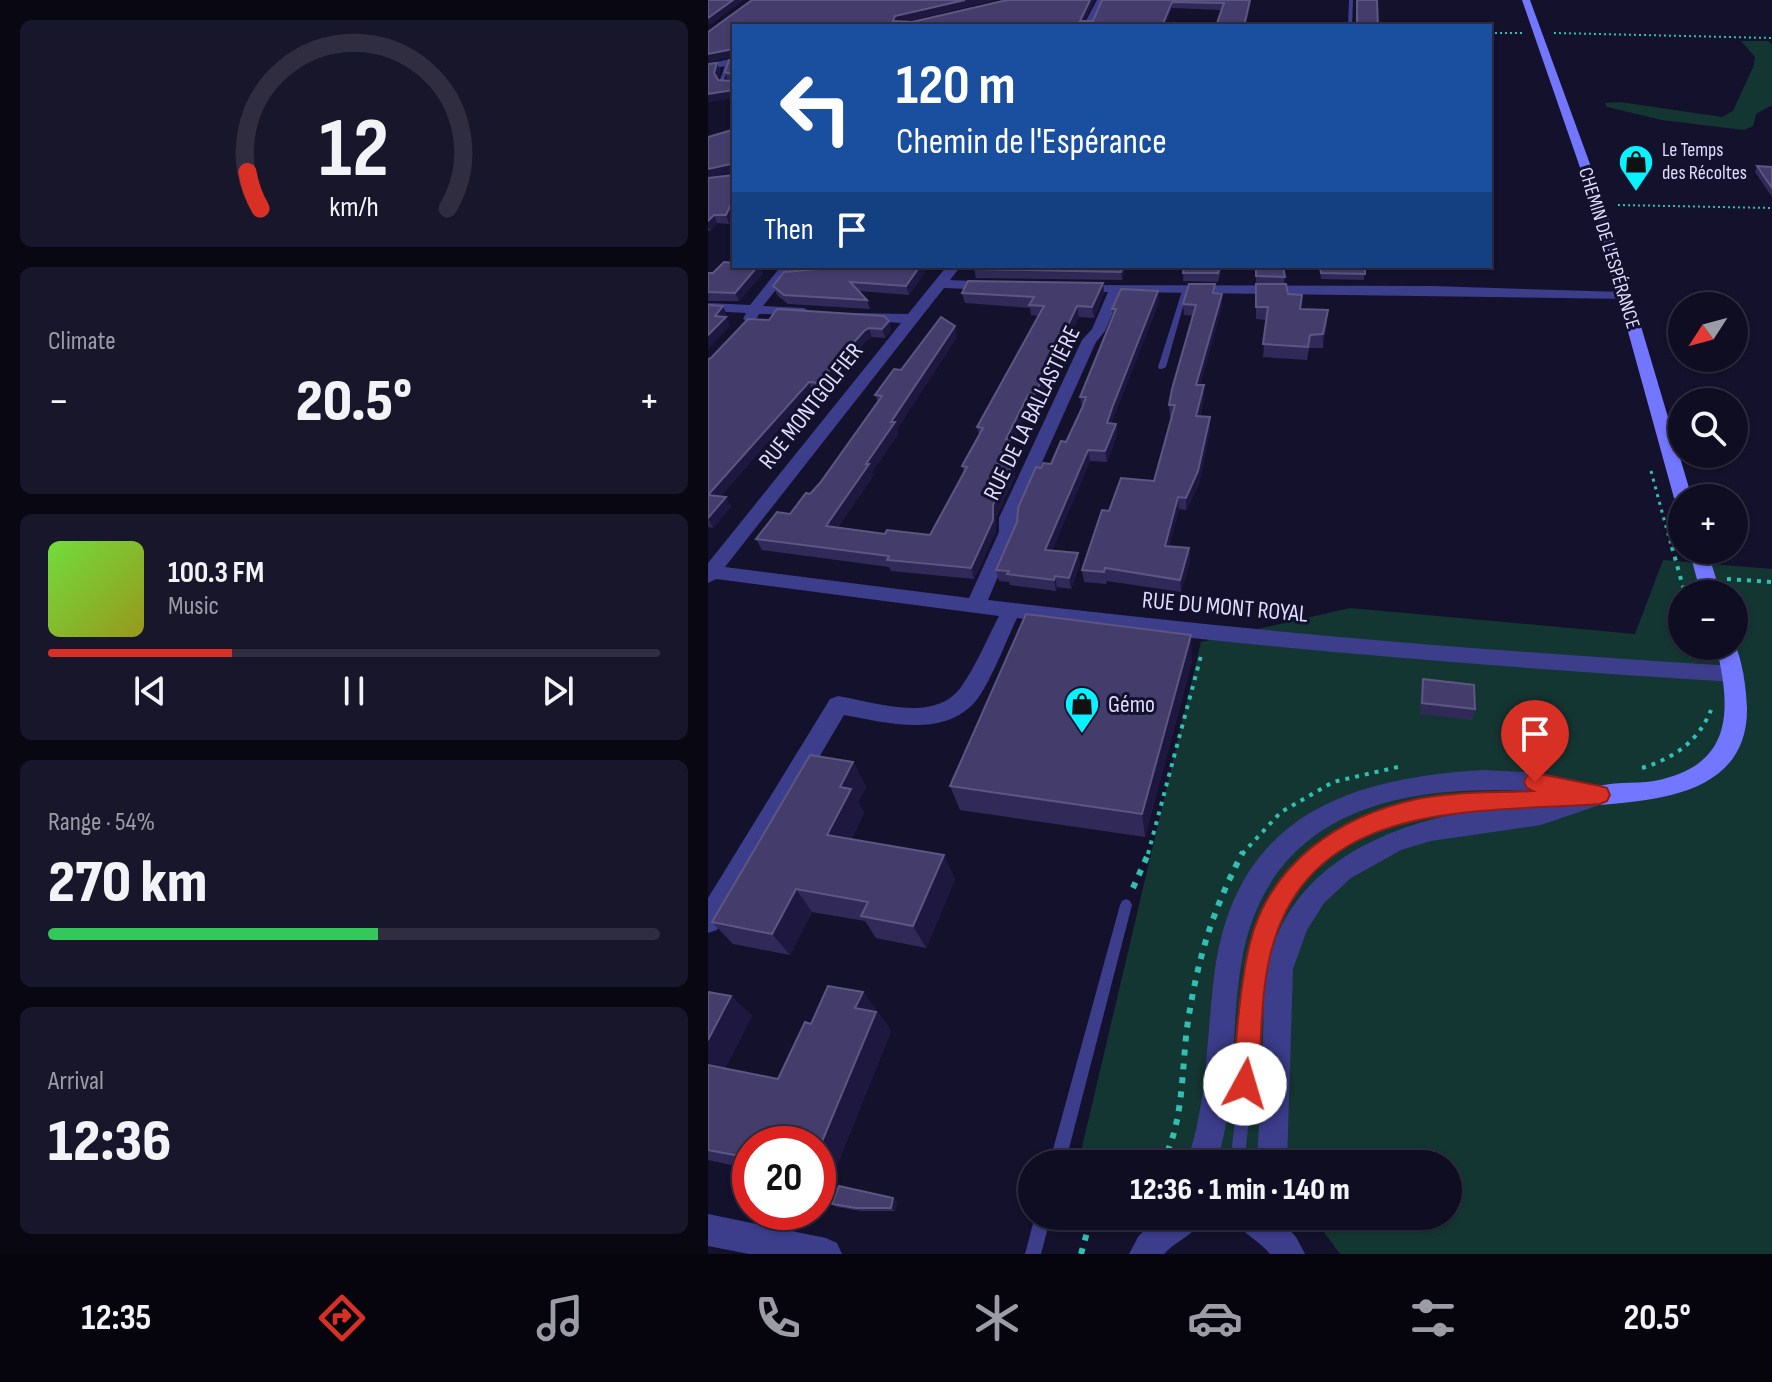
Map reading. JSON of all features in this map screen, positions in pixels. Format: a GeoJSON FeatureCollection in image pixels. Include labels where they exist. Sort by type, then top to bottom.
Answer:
{"type":"FeatureCollection","features":[{"type":"Feature","properties":{"kind":"street"},"geometry":{"type":"LineString","coordinates":[[1088,24],[1101,0]]}},
{"type":"Feature","properties":{"kind":"street","name":"CHEMIN DE L'ESPÉRANCE"},"geometry":{"type":"LineString","coordinates":[[1526,0],[1599,205],[1679,484]]}},
{"type":"Feature","properties":{"kind":"street"},"geometry":{"type":"LineString","coordinates":[[708,67],[731,62]]}},
{"type":"Feature","properties":{"kind":"street"},"geometry":{"type":"LineString","coordinates":[[735,335],[757,310],[760,298],[786,268]]}},
{"type":"Feature","properties":{"kind":"street","name":"RUE MONTGOLFIER"},"geometry":{"type":"LineString","coordinates":[[711,573],[952,268]]}},
{"type":"Feature","properties":{"kind":"street"},"geometry":{"type":"LineString","coordinates":[[940,284],[1015,287]]}},
{"type":"Feature","properties":{"kind":"street"},"geometry":{"type":"LineString","coordinates":[[1059,287],[1624,296]]}},
{"type":"Feature","properties":{"kind":"street","name":"RUE DE LA BALLASTIÈRE"},"geometry":{"type":"LineString","coordinates":[[976,604],[1008,532],[1008,518],[1089,340],[1098,331],[1117,288]]}},
{"type":"Feature","properties":{"kind":"street"},"geometry":{"type":"LineString","coordinates":[[708,307],[815,313]]}},
{"type":"Feature","properties":{"kind":"street"},"geometry":{"type":"LineString","coordinates":[[843,315],[913,319]]}},
{"type":"Feature","properties":{"kind":"street","name":"RUE DU MONT ROYAL"},"geometry":{"type":"LineString","coordinates":[[711,573],[1207,634],[1314,640],[1541,662],[1734,674]]}},
{"type":"Feature","properties":{"kind":"street"},"geometry":{"type":"LineString","coordinates":[[708,921],[838,705],[915,717],[944,713],[958,706],[968,695],[1012,609]]}},
{"type":"Feature","properties":{"kind":"street"},"geometry":{"type":"LineString","coordinates":[[1273,1150],[1280,969],[1296,924],[1315,895],[1342,870],[1395,841],[1443,828],[1541,815],[1600,795],[1659,790],[1685,782],[1723,754],[1733,737],[1738,718],[1730,660]]}},
{"type":"Feature","properties":{"kind":"street"},"geometry":{"type":"LineString","coordinates":[[1204,1150],[1215,1103],[1233,937],[1257,880],[1292,838],[1339,806],[1371,793],[1408,786],[1535,782],[1600,795]]}},
{"type":"Feature","properties":{"kind":"street"},"geometry":{"type":"LineString","coordinates":[[708,1230],[826,1254]]}},
{"type":"Feature","properties":{"kind":"street"},"geometry":{"type":"LineString","coordinates":[[1145,1254],[1155,1239],[1166,1230]]}},
{"type":"Feature","properties":{"kind":"lane"},"geometry":{"type":"LineString","coordinates":[[1350,24],[1351,0]]}},
{"type":"Feature","properties":{"kind":"lane"},"geometry":{"type":"LineString","coordinates":[[731,62],[722,80],[732,85]]}},
{"type":"Feature","properties":{"kind":"lane"},"geometry":{"type":"LineString","coordinates":[[1162,367],[1185,289]]}},
{"type":"Feature","properties":{"kind":"lane"},"geometry":{"type":"LineString","coordinates":[[1239,1147],[1259,955],[1279,901],[1311,859],[1359,827],[1417,808],[1600,795]]}},
{"type":"Feature","properties":{"kind":"lane"},"geometry":{"type":"LineString","coordinates":[[1061,1150],[1126,905]]}},
{"type":"Feature","properties":{"kind":"lane"},"geometry":{"type":"LineString","coordinates":[[1033,1254],[1039,1230]]}},
{"type":"Feature","properties":{"kind":"path"},"geometry":{"type":"LineString","coordinates":[[1492,33],[1772,38]]}},
{"type":"Feature","properties":{"kind":"path"},"geometry":{"type":"LineString","coordinates":[[1599,205],[1772,208]]}},
{"type":"Feature","properties":{"kind":"path"},"geometry":{"type":"LineString","coordinates":[[1748,584],[1772,582]]}},
{"type":"Feature","properties":{"kind":"path"},"geometry":{"type":"LineString","coordinates":[[1126,905],[1151,848],[1207,634]]}},
{"type":"Feature","properties":{"kind":"path"},"geometry":{"type":"LineString","coordinates":[[1081,1254],[1088,1230]]}},
{"type":"Feature","properties":{"kind":"green space"},"geometry":{"type":"Polygon","coordinates":[[[1741,41],[1768,41],[1772,45],[1772,105],[1756,114],[1753,126],[1744,130],[1662,120],[1607,107],[1605,103],[1620,102],[1722,117],[1733,111],[1754,65],[1755,57],[1741,41]]]}},
{"type":"Feature","properties":{"kind":"green space"},"geometry":{"type":"Polygon","coordinates":[[[1663,560],[1668,560],[1668,564],[1772,569],[1772,1254],[1340,1254],[1322,1230],[1462,1230],[1462,1150],[1081,1150],[1201,642],[1350,608],[1635,634],[1663,560]]]}},
{"type":"Feature","properties":{"kind":"building"},"geometry":{"type":"Polygon","coordinates":[[[708,0],[733,0],[708,18],[708,0]]]}},
{"type":"Feature","properties":{"kind":"building"},"geometry":{"type":"Polygon","coordinates":[[[752,0],[965,0],[895,16],[893,21],[912,22],[1007,0],[1090,0],[1080,21],[1093,21],[1102,0],[1250,0],[1244,24],[1217,24],[1224,3],[1172,2],[1163,24],[732,24],[732,49],[708,54],[708,32],[752,0]]]}},
{"type":"Feature","properties":{"kind":"building"},"geometry":{"type":"Polygon","coordinates":[[[1357,0],[1377,0],[1378,24],[1357,24],[1357,0]]]}},
{"type":"Feature","properties":{"kind":"building"},"geometry":{"type":"Polygon","coordinates":[[[732,59],[732,74],[725,72],[732,59]]]}},
{"type":"Feature","properties":{"kind":"building"},"geometry":{"type":"Polygon","coordinates":[[[717,63],[714,73],[718,80],[732,81],[732,90],[708,94],[708,64],[717,63]]]}},
{"type":"Feature","properties":{"kind":"building"},"geometry":{"type":"Polygon","coordinates":[[[732,130],[732,165],[708,169],[708,137],[732,130]]]}},
{"type":"Feature","properties":{"kind":"building"},"geometry":{"type":"Polygon","coordinates":[[[1757,166],[1772,167],[1772,188],[1757,166]]]}},
{"type":"Feature","properties":{"kind":"building"},"geometry":{"type":"Polygon","coordinates":[[[732,175],[732,202],[726,215],[714,215],[708,221],[708,178],[732,175]]]}},
{"type":"Feature","properties":{"kind":"building"},"geometry":{"type":"Polygon","coordinates":[[[724,262],[732,263],[732,268],[756,268],[735,293],[708,292],[708,273],[713,273],[724,262]]]}},
{"type":"Feature","properties":{"kind":"building"},"geometry":{"type":"Polygon","coordinates":[[[919,268],[906,286],[850,282],[867,300],[784,295],[773,286],[784,272],[919,268]]]}},
{"type":"Feature","properties":{"kind":"building"},"geometry":{"type":"Polygon","coordinates":[[[975,268],[1122,268],[1121,272],[975,268]]]}},
{"type":"Feature","properties":{"kind":"building"},"geometry":{"type":"Polygon","coordinates":[[[1184,268],[1219,268],[1218,273],[1183,273],[1184,268]]]}},
{"type":"Feature","properties":{"kind":"building"},"geometry":{"type":"Polygon","coordinates":[[[1256,268],[1283,268],[1285,277],[1256,276],[1256,268]]]}},
{"type":"Feature","properties":{"kind":"building"},"geometry":{"type":"Polygon","coordinates":[[[1320,268],[1365,268],[1365,274],[1321,273],[1320,268]]]}},
{"type":"Feature","properties":{"kind":"building"},"geometry":{"type":"Polygon","coordinates":[[[968,281],[1103,283],[1092,307],[1077,306],[1040,384],[1033,396],[1028,395],[1006,439],[1011,439],[998,463],[1013,464],[993,505],[993,520],[971,568],[887,560],[889,556],[756,539],[777,512],[790,514],[806,493],[810,494],[820,483],[882,396],[875,395],[894,369],[901,370],[941,317],[955,326],[891,422],[895,422],[866,464],[869,464],[826,526],[885,534],[887,530],[930,535],[967,467],[962,466],[983,428],[977,427],[1044,306],[1029,305],[1034,297],[962,293],[968,281]]]}},
{"type":"Feature","properties":{"kind":"building"},"geometry":{"type":"Polygon","coordinates":[[[1189,284],[1215,284],[1213,293],[1222,294],[1196,385],[1204,385],[1196,416],[1210,417],[1198,471],[1186,498],[1178,497],[1165,546],[1189,548],[1180,580],[1105,568],[1104,572],[1082,570],[1102,510],[1109,511],[1121,478],[1154,481],[1175,405],[1169,405],[1172,389],[1196,305],[1183,304],[1189,284]]]}},
{"type":"Feature","properties":{"kind":"building"},"geometry":{"type":"Polygon","coordinates":[[[1256,284],[1286,284],[1288,294],[1302,295],[1300,309],[1328,310],[1323,334],[1310,335],[1308,347],[1263,344],[1268,307],[1256,307],[1256,284]]]}},
{"type":"Feature","properties":{"kind":"building"},"geometry":{"type":"Polygon","coordinates":[[[1121,289],[1158,291],[1107,423],[1116,424],[1105,451],[1088,450],[1045,550],[1078,553],[1069,578],[1055,576],[1054,580],[996,570],[1036,467],[1041,468],[1043,463],[1051,464],[1061,441],[1066,442],[1083,406],[1086,397],[1080,397],[1116,309],[1112,309],[1121,289]]]}},
{"type":"Feature","properties":{"kind":"building"},"geometry":{"type":"Polygon","coordinates":[[[708,305],[723,306],[715,316],[726,317],[708,335],[708,305]]]}},
{"type":"Feature","properties":{"kind":"building"},"geometry":{"type":"Polygon","coordinates":[[[777,309],[884,316],[889,321],[882,329],[869,328],[864,331],[818,383],[809,382],[708,495],[708,359],[748,319],[769,320],[777,309]]]}},
{"type":"Feature","properties":{"kind":"building"},"geometry":{"type":"Polygon","coordinates":[[[708,495],[726,497],[708,518],[708,495]]]}},
{"type":"Feature","properties":{"kind":"building","name":"Gémo"},"geometry":{"type":"Polygon","coordinates":[[[1026,614],[1191,635],[1142,814],[950,786],[1026,614]]]}},
{"type":"Feature","properties":{"kind":"building"},"geometry":{"type":"Polygon","coordinates":[[[1423,679],[1474,685],[1475,709],[1422,703],[1423,679]]]}},
{"type":"Feature","properties":{"kind":"building"},"geometry":{"type":"Polygon","coordinates":[[[810,755],[853,762],[840,787],[851,789],[827,835],[944,855],[913,926],[861,916],[868,902],[796,889],[772,934],[712,922],[810,755]]]}},
{"type":"Feature","properties":{"kind":"building"},"geometry":{"type":"Polygon","coordinates":[[[828,986],[863,992],[855,1008],[876,1012],[828,1126],[732,1126],[732,1155],[708,1150],[708,1065],[778,1079],[805,1022],[811,1024],[828,986]]]}},
{"type":"Feature","properties":{"kind":"building"},"geometry":{"type":"Polygon","coordinates":[[[708,992],[731,996],[708,1040],[708,992]]]}},
{"type":"Feature","properties":{"kind":"building"},"geometry":{"type":"Polygon","coordinates":[[[839,1186],[893,1198],[891,1208],[856,1208],[836,1205],[839,1186]]]}},
{"type":"Feature","properties":{"kind":"place","name":"Le Temps des Récoltes"},"geometry":{"type":"Point","coordinates":[1636,193]}},
{"type":"Feature","properties":{"kind":"place","name":"Gémo"},"geometry":{"type":"Point","coordinates":[1082,735]}},
{"type":"Feature","properties":{"kind":"route"},"geometry":{"type":"LineString","coordinates":[[1245,1084],[1256,972],[1267,925],[1286,889],[1303,867],[1319,852],[1350,832],[1417,808],[1600,795],[1535,782]]}}]}
